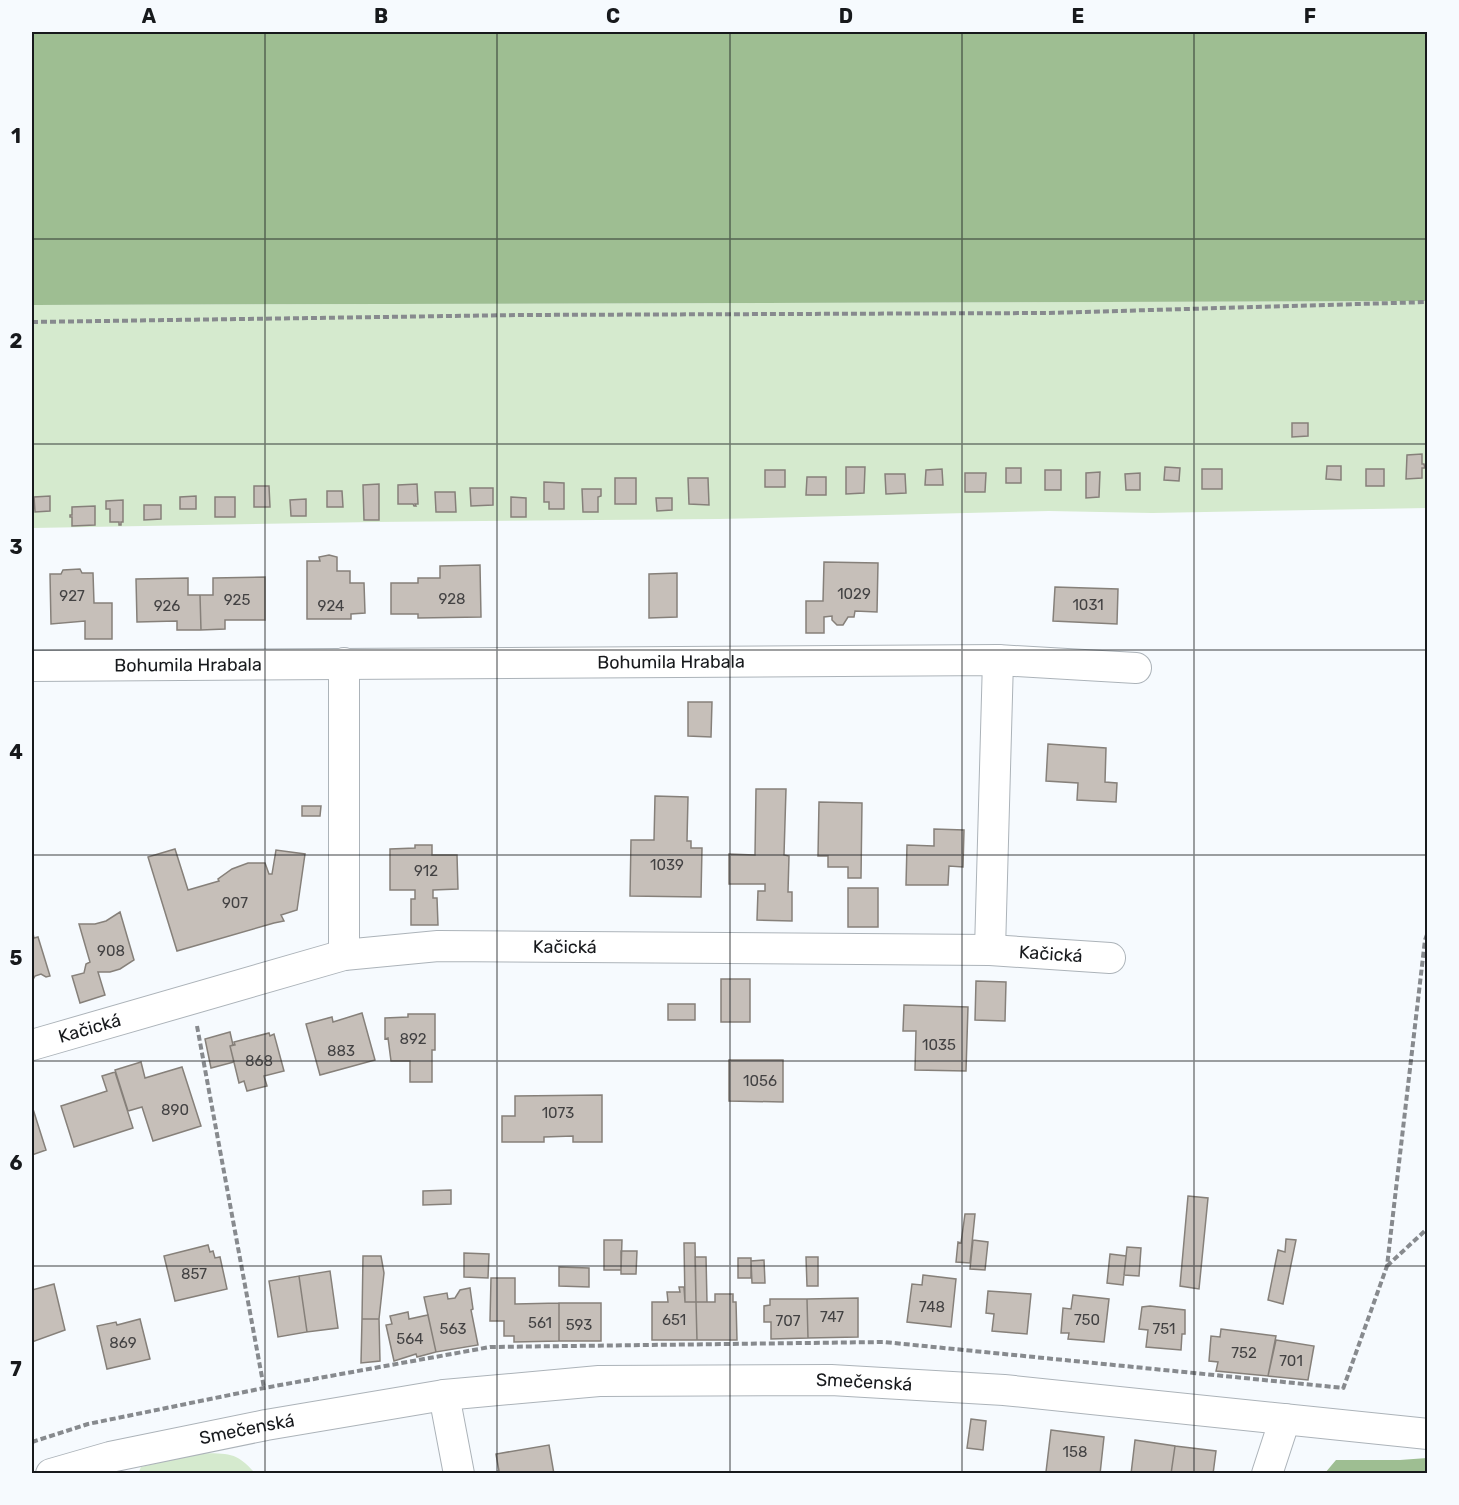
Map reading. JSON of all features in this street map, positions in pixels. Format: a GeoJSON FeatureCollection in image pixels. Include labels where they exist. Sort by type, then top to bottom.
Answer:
{"type":"FeatureCollection","features":[{"type":"Feature","properties":{"kind":"street","name":"Bohumila Hrabala"},"geometry":{"type":"LineString","coordinates":[[32,666],[998,660],[1136,668]]}},
{"type":"Feature","properties":{"kind":"street"},"geometry":{"type":"LineString","coordinates":[[990,950],[998,660]]}},
{"type":"Feature","properties":{"kind":"street"},"geometry":{"type":"LineString","coordinates":[[344,663],[344,955]]}},
{"type":"Feature","properties":{"kind":"street","name":"Kačická"},"geometry":{"type":"LineString","coordinates":[[32,1045],[344,955],[438,946],[990,950],[1110,958]]}},
{"type":"Feature","properties":{"kind":"street","name":"Smečenská"},"geometry":{"type":"LineString","coordinates":[[51,1473],[112,1466],[266,1425],[444,1395],[599,1381],[831,1380],[1004,1390],[1428,1434]]}},
{"type":"Feature","properties":{"kind":"street"},"geometry":{"type":"LineString","coordinates":[[444,1395],[459,1473]]}},
{"type":"Feature","properties":{"kind":"street"},"geometry":{"type":"LineString","coordinates":[[1267,1473],[1285,1419]]}},
{"type":"Feature","properties":{"kind":"path"},"geometry":{"type":"LineString","coordinates":[[32,322],[533,315],[1060,313],[1428,302]]}},
{"type":"Feature","properties":{"kind":"path"},"geometry":{"type":"LineString","coordinates":[[1331,1424],[1387,1266],[1406,1091],[1425,940],[1428,932]]}},
{"type":"Feature","properties":{"kind":"path"},"geometry":{"type":"LineString","coordinates":[[196,1025],[264,1388]]}},
{"type":"Feature","properties":{"kind":"path"},"geometry":{"type":"LineString","coordinates":[[1387,1266],[1428,1228]]}},
{"type":"Feature","properties":{"kind":"green space"},"geometry":{"type":"Polygon","coordinates":[[[32,32],[1427,32],[1427,301],[32,305],[32,32]]]}},
{"type":"Feature","properties":{"kind":"green space"},"geometry":{"type":"Polygon","coordinates":[[[1427,301],[1427,508],[1152,513],[1049,511],[719,519],[32,528],[32,305],[1427,301]]]}},
{"type":"Feature","properties":{"kind":"green space"},"geometry":{"type":"Polygon","coordinates":[[[200,1453],[231,1455],[255,1473],[138,1474],[141,1467],[200,1453]]]}},
{"type":"Feature","properties":{"kind":"green space"},"geometry":{"type":"Polygon","coordinates":[[[1427,1458],[1427,1473],[1325,1473],[1336,1460],[1427,1458]]]}},
{"type":"Feature","properties":{"kind":"building"},"geometry":{"type":"Polygon","coordinates":[[[1292,423],[1308,423],[1308,436],[1292,437],[1292,423]]]}},
{"type":"Feature","properties":{"kind":"building"},"geometry":{"type":"Polygon","coordinates":[[[1422,454],[1422,464],[1425,468],[1422,468],[1422,478],[1406,479],[1407,455],[1422,454]]]}},
{"type":"Feature","properties":{"kind":"building"},"geometry":{"type":"Polygon","coordinates":[[[1327,466],[1341,466],[1341,480],[1326,479],[1327,466]]]}},
{"type":"Feature","properties":{"kind":"building"},"geometry":{"type":"Polygon","coordinates":[[[846,467],[865,467],[864,493],[846,494],[846,467]]]}},
{"type":"Feature","properties":{"kind":"building"},"geometry":{"type":"Polygon","coordinates":[[[1165,467],[1180,468],[1179,481],[1164,480],[1165,467]]]}},
{"type":"Feature","properties":{"kind":"building"},"geometry":{"type":"Polygon","coordinates":[[[1006,468],[1021,468],[1021,483],[1006,483],[1006,468]]]}},
{"type":"Feature","properties":{"kind":"building"},"geometry":{"type":"Polygon","coordinates":[[[942,469],[943,485],[925,485],[926,470],[942,469]]]}},
{"type":"Feature","properties":{"kind":"building"},"geometry":{"type":"Polygon","coordinates":[[[1202,469],[1222,469],[1222,489],[1202,489],[1202,469]]]}},
{"type":"Feature","properties":{"kind":"building"},"geometry":{"type":"Polygon","coordinates":[[[1366,469],[1384,469],[1384,486],[1366,486],[1366,469]]]}},
{"type":"Feature","properties":{"kind":"building"},"geometry":{"type":"Polygon","coordinates":[[[765,470],[785,470],[785,487],[765,487],[765,470]]]}},
{"type":"Feature","properties":{"kind":"building"},"geometry":{"type":"Polygon","coordinates":[[[1045,470],[1061,470],[1061,490],[1045,490],[1045,470]]]}},
{"type":"Feature","properties":{"kind":"building"},"geometry":{"type":"Polygon","coordinates":[[[1100,472],[1099,497],[1086,498],[1086,473],[1100,472]]]}},
{"type":"Feature","properties":{"kind":"building"},"geometry":{"type":"Polygon","coordinates":[[[965,473],[986,473],[985,492],[965,492],[965,473]]]}},
{"type":"Feature","properties":{"kind":"building"},"geometry":{"type":"Polygon","coordinates":[[[1140,473],[1140,490],[1126,490],[1125,474],[1140,473]]]}},
{"type":"Feature","properties":{"kind":"building"},"geometry":{"type":"Polygon","coordinates":[[[885,474],[905,474],[906,493],[886,494],[885,474]]]}},
{"type":"Feature","properties":{"kind":"building"},"geometry":{"type":"Polygon","coordinates":[[[807,477],[826,477],[826,495],[806,495],[807,477]]]}},
{"type":"Feature","properties":{"kind":"building"},"geometry":{"type":"Polygon","coordinates":[[[615,478],[636,478],[636,504],[615,504],[615,478]]]}},
{"type":"Feature","properties":{"kind":"building"},"geometry":{"type":"Polygon","coordinates":[[[688,478],[708,478],[709,505],[689,504],[688,478]]]}},
{"type":"Feature","properties":{"kind":"building"},"geometry":{"type":"Polygon","coordinates":[[[544,482],[564,483],[564,509],[549,509],[549,502],[544,502],[544,482]]]}},
{"type":"Feature","properties":{"kind":"building"},"geometry":{"type":"Polygon","coordinates":[[[379,484],[379,520],[364,520],[363,485],[379,484]]]}},
{"type":"Feature","properties":{"kind":"building"},"geometry":{"type":"Polygon","coordinates":[[[417,484],[418,504],[414,506],[413,504],[398,504],[398,485],[417,484]]]}},
{"type":"Feature","properties":{"kind":"building"},"geometry":{"type":"Polygon","coordinates":[[[254,486],[269,486],[270,507],[254,507],[254,486]]]}},
{"type":"Feature","properties":{"kind":"building"},"geometry":{"type":"Polygon","coordinates":[[[470,488],[493,488],[493,505],[471,506],[470,488]]]}},
{"type":"Feature","properties":{"kind":"building"},"geometry":{"type":"Polygon","coordinates":[[[582,489],[601,489],[601,496],[598,497],[598,512],[583,512],[582,489]]]}},
{"type":"Feature","properties":{"kind":"building"},"geometry":{"type":"Polygon","coordinates":[[[327,491],[342,491],[343,507],[327,507],[327,491]]]}},
{"type":"Feature","properties":{"kind":"building"},"geometry":{"type":"Polygon","coordinates":[[[435,492],[455,492],[456,512],[436,512],[435,492]]]}},
{"type":"Feature","properties":{"kind":"building"},"geometry":{"type":"Polygon","coordinates":[[[50,496],[50,511],[35,512],[34,497],[50,496]]]}},
{"type":"Feature","properties":{"kind":"building"},"geometry":{"type":"Polygon","coordinates":[[[196,496],[196,509],[180,509],[180,497],[196,496]]]}},
{"type":"Feature","properties":{"kind":"building"},"geometry":{"type":"Polygon","coordinates":[[[215,497],[235,497],[235,517],[215,517],[215,497]]]}},
{"type":"Feature","properties":{"kind":"building"},"geometry":{"type":"Polygon","coordinates":[[[511,497],[526,498],[526,517],[511,517],[511,497]]]}},
{"type":"Feature","properties":{"kind":"building"},"geometry":{"type":"Polygon","coordinates":[[[656,498],[672,498],[672,510],[657,511],[656,498]]]}},
{"type":"Feature","properties":{"kind":"building"},"geometry":{"type":"Polygon","coordinates":[[[306,499],[306,516],[291,516],[290,500],[306,499]]]}},
{"type":"Feature","properties":{"kind":"building"},"geometry":{"type":"Polygon","coordinates":[[[123,500],[123,522],[119,525],[119,522],[110,522],[110,509],[106,509],[106,501],[123,500]]]}},
{"type":"Feature","properties":{"kind":"building"},"geometry":{"type":"Polygon","coordinates":[[[144,505],[161,505],[161,519],[144,520],[144,505]]]}},
{"type":"Feature","properties":{"kind":"building"},"geometry":{"type":"Polygon","coordinates":[[[95,506],[95,525],[72,526],[70,515],[72,515],[72,507],[95,506]]]}},
{"type":"Feature","properties":{"kind":"building"},"geometry":{"type":"Polygon","coordinates":[[[329,555],[337,557],[337,571],[350,571],[350,583],[364,583],[365,613],[351,614],[351,619],[307,619],[307,561],[320,561],[319,557],[329,555]]]}},
{"type":"Feature","properties":{"kind":"building"},"geometry":{"type":"Polygon","coordinates":[[[824,562],[878,563],[877,612],[855,611],[854,617],[848,617],[843,625],[837,625],[832,620],[832,616],[824,617],[824,633],[806,633],[806,601],[823,601],[824,562]]]}},
{"type":"Feature","properties":{"kind":"building"},"geometry":{"type":"Polygon","coordinates":[[[480,565],[481,617],[418,618],[418,614],[391,614],[391,583],[418,583],[418,578],[440,578],[440,566],[480,565]]]}},
{"type":"Feature","properties":{"kind":"building"},"geometry":{"type":"Polygon","coordinates":[[[80,569],[82,573],[93,573],[94,603],[112,603],[112,639],[85,639],[85,621],[51,624],[50,574],[61,574],[63,570],[80,569]]]}},
{"type":"Feature","properties":{"kind":"building"},"geometry":{"type":"Polygon","coordinates":[[[677,573],[677,617],[649,618],[649,574],[677,573]]]}},
{"type":"Feature","properties":{"kind":"building"},"geometry":{"type":"Polygon","coordinates":[[[265,577],[265,620],[225,620],[225,629],[201,630],[200,595],[213,595],[213,578],[265,577]]]}},
{"type":"Feature","properties":{"kind":"building"},"geometry":{"type":"Polygon","coordinates":[[[188,578],[188,595],[200,595],[201,630],[177,630],[177,621],[137,622],[136,579],[188,578]]]}},
{"type":"Feature","properties":{"kind":"building"},"geometry":{"type":"Polygon","coordinates":[[[1055,587],[1118,589],[1117,624],[1053,621],[1055,587]]]}},
{"type":"Feature","properties":{"kind":"building"},"geometry":{"type":"Polygon","coordinates":[[[688,702],[712,702],[711,737],[688,736],[688,702]]]}},
{"type":"Feature","properties":{"kind":"building"},"geometry":{"type":"Polygon","coordinates":[[[1048,744],[1106,748],[1105,782],[1117,783],[1116,802],[1077,800],[1078,783],[1046,781],[1048,744]]]}},
{"type":"Feature","properties":{"kind":"building"},"geometry":{"type":"Polygon","coordinates":[[[756,789],[786,789],[784,855],[789,856],[788,892],[792,892],[792,921],[757,920],[758,891],[765,891],[765,884],[729,884],[729,854],[755,855],[756,789]]]}},
{"type":"Feature","properties":{"kind":"building"},"geometry":{"type":"Polygon","coordinates":[[[655,796],[688,797],[687,841],[691,841],[691,848],[702,848],[701,897],[630,896],[631,840],[654,840],[655,796]]]}},
{"type":"Feature","properties":{"kind":"building"},"geometry":{"type":"Polygon","coordinates":[[[819,802],[862,803],[861,878],[848,878],[848,867],[828,867],[828,856],[818,856],[819,802]]]}},
{"type":"Feature","properties":{"kind":"building"},"geometry":{"type":"Polygon","coordinates":[[[302,806],[321,806],[320,816],[302,816],[302,806]]]}},
{"type":"Feature","properties":{"kind":"building"},"geometry":{"type":"Polygon","coordinates":[[[934,829],[964,830],[963,867],[949,866],[948,885],[906,885],[907,845],[934,846],[934,829]]]}},
{"type":"Feature","properties":{"kind":"building"},"geometry":{"type":"Polygon","coordinates":[[[415,845],[432,845],[432,855],[457,855],[458,889],[433,890],[433,898],[437,898],[438,925],[411,925],[411,899],[415,899],[415,890],[390,890],[390,849],[415,848],[415,845]]]}},
{"type":"Feature","properties":{"kind":"building"},"geometry":{"type":"Polygon","coordinates":[[[175,849],[188,890],[219,881],[218,879],[232,869],[248,863],[265,863],[269,874],[272,874],[276,850],[305,854],[297,910],[281,915],[284,921],[177,951],[148,857],[175,849]]]}},
{"type":"Feature","properties":{"kind":"building"},"geometry":{"type":"Polygon","coordinates":[[[848,888],[878,888],[878,927],[848,927],[848,888]]]}},
{"type":"Feature","properties":{"kind":"building"},"geometry":{"type":"Polygon","coordinates":[[[120,912],[134,960],[120,969],[98,972],[105,995],[80,1003],[72,976],[84,973],[86,964],[90,962],[79,924],[106,921],[120,912]]]}},
{"type":"Feature","properties":{"kind":"building"},"geometry":{"type":"Polygon","coordinates":[[[32,930],[34,938],[38,937],[50,976],[46,977],[41,974],[35,976],[32,981],[32,930]]]}},
{"type":"Feature","properties":{"kind":"building"},"geometry":{"type":"Polygon","coordinates":[[[721,979],[750,979],[750,1022],[721,1022],[721,979]]]}},
{"type":"Feature","properties":{"kind":"building"},"geometry":{"type":"Polygon","coordinates":[[[976,981],[1006,982],[1005,1021],[975,1020],[976,981]]]}},
{"type":"Feature","properties":{"kind":"building"},"geometry":{"type":"Polygon","coordinates":[[[668,1004],[695,1004],[695,1020],[668,1020],[668,1004]]]}},
{"type":"Feature","properties":{"kind":"building"},"geometry":{"type":"Polygon","coordinates":[[[904,1005],[968,1007],[966,1071],[915,1070],[916,1031],[903,1031],[904,1005]]]}},
{"type":"Feature","properties":{"kind":"building"},"geometry":{"type":"Polygon","coordinates":[[[362,1013],[375,1060],[320,1075],[306,1024],[332,1017],[333,1022],[362,1013]]]}},
{"type":"Feature","properties":{"kind":"building"},"geometry":{"type":"Polygon","coordinates":[[[408,1014],[435,1014],[432,1082],[410,1082],[410,1061],[391,1061],[388,1038],[385,1039],[385,1018],[408,1017],[408,1014]]]}},
{"type":"Feature","properties":{"kind":"building"},"geometry":{"type":"Polygon","coordinates":[[[230,1032],[233,1045],[230,1046],[234,1062],[211,1068],[205,1039],[230,1032]]]}},
{"type":"Feature","properties":{"kind":"building"},"geometry":{"type":"Polygon","coordinates":[[[269,1033],[270,1036],[274,1034],[284,1071],[264,1076],[267,1086],[247,1091],[244,1081],[239,1083],[230,1046],[235,1045],[234,1042],[269,1033]]]}},
{"type":"Feature","properties":{"kind":"building"},"geometry":{"type":"Polygon","coordinates":[[[729,1060],[783,1060],[783,1102],[729,1101],[729,1060]]]}},
{"type":"Feature","properties":{"kind":"building"},"geometry":{"type":"Polygon","coordinates":[[[141,1062],[145,1078],[182,1067],[201,1126],[153,1141],[142,1107],[128,1111],[115,1070],[141,1062]]]}},
{"type":"Feature","properties":{"kind":"building"},"geometry":{"type":"Polygon","coordinates":[[[115,1072],[133,1128],[74,1147],[61,1106],[107,1091],[102,1076],[115,1072]]]}},
{"type":"Feature","properties":{"kind":"building"},"geometry":{"type":"Polygon","coordinates":[[[602,1095],[602,1142],[573,1142],[573,1136],[544,1137],[544,1142],[502,1142],[502,1116],[515,1116],[515,1096],[602,1095]]]}},
{"type":"Feature","properties":{"kind":"building"},"geometry":{"type":"Polygon","coordinates":[[[32,1110],[46,1150],[32,1155],[32,1110]]]}},
{"type":"Feature","properties":{"kind":"building"},"geometry":{"type":"Polygon","coordinates":[[[451,1190],[451,1204],[423,1205],[423,1191],[451,1190]]]}},
{"type":"Feature","properties":{"kind":"building"},"geometry":{"type":"Polygon","coordinates":[[[1188,1196],[1208,1198],[1199,1289],[1180,1286],[1188,1196]]]}},
{"type":"Feature","properties":{"kind":"building"},"geometry":{"type":"Polygon","coordinates":[[[965,1214],[975,1214],[970,1263],[956,1262],[965,1214]]]}},
{"type":"Feature","properties":{"kind":"building"},"geometry":{"type":"Polygon","coordinates":[[[1286,1239],[1296,1240],[1283,1304],[1268,1300],[1278,1250],[1285,1252],[1286,1239]]]}},
{"type":"Feature","properties":{"kind":"building"},"geometry":{"type":"Polygon","coordinates":[[[604,1240],[622,1240],[621,1270],[604,1270],[604,1240]]]}},
{"type":"Feature","properties":{"kind":"building"},"geometry":{"type":"Polygon","coordinates":[[[973,1240],[988,1242],[985,1270],[970,1269],[973,1240]]]}},
{"type":"Feature","properties":{"kind":"building"},"geometry":{"type":"Polygon","coordinates":[[[684,1243],[695,1243],[696,1302],[685,1302],[684,1243]]]}},
{"type":"Feature","properties":{"kind":"building"},"geometry":{"type":"Polygon","coordinates":[[[208,1245],[215,1258],[220,1257],[227,1289],[175,1301],[164,1256],[208,1245]]]}},
{"type":"Feature","properties":{"kind":"building"},"geometry":{"type":"Polygon","coordinates":[[[1127,1247],[1141,1248],[1139,1276],[1124,1275],[1127,1247]]]}},
{"type":"Feature","properties":{"kind":"building"},"geometry":{"type":"Polygon","coordinates":[[[621,1251],[637,1251],[636,1274],[621,1274],[621,1251]]]}},
{"type":"Feature","properties":{"kind":"building"},"geometry":{"type":"Polygon","coordinates":[[[464,1253],[489,1254],[488,1278],[464,1277],[464,1253]]]}},
{"type":"Feature","properties":{"kind":"building"},"geometry":{"type":"Polygon","coordinates":[[[1110,1254],[1126,1256],[1123,1285],[1107,1283],[1110,1254]]]}},
{"type":"Feature","properties":{"kind":"building"},"geometry":{"type":"Polygon","coordinates":[[[363,1256],[381,1256],[384,1273],[379,1319],[362,1319],[363,1256]]]}},
{"type":"Feature","properties":{"kind":"building"},"geometry":{"type":"Polygon","coordinates":[[[695,1257],[706,1257],[707,1302],[696,1302],[695,1257]]]}},
{"type":"Feature","properties":{"kind":"building"},"geometry":{"type":"Polygon","coordinates":[[[806,1257],[818,1257],[818,1286],[807,1286],[806,1257]]]}},
{"type":"Feature","properties":{"kind":"building"},"geometry":{"type":"Polygon","coordinates":[[[738,1258],[751,1258],[751,1278],[738,1278],[738,1258]]]}},
{"type":"Feature","properties":{"kind":"building"},"geometry":{"type":"Polygon","coordinates":[[[764,1260],[765,1283],[752,1283],[751,1261],[764,1260]]]}},
{"type":"Feature","properties":{"kind":"building"},"geometry":{"type":"Polygon","coordinates":[[[559,1267],[589,1268],[589,1287],[559,1286],[559,1267]]]}},
{"type":"Feature","properties":{"kind":"building"},"geometry":{"type":"Polygon","coordinates":[[[330,1271],[338,1328],[307,1332],[299,1276],[330,1271]]]}},
{"type":"Feature","properties":{"kind":"building"},"geometry":{"type":"Polygon","coordinates":[[[923,1275],[956,1279],[951,1327],[907,1322],[912,1284],[922,1285],[923,1275]]]}},
{"type":"Feature","properties":{"kind":"building"},"geometry":{"type":"Polygon","coordinates":[[[299,1276],[307,1332],[278,1337],[269,1281],[299,1276]]]}},
{"type":"Feature","properties":{"kind":"building"},"geometry":{"type":"Polygon","coordinates":[[[491,1278],[515,1278],[515,1304],[559,1303],[559,1341],[514,1342],[514,1336],[504,1336],[504,1321],[490,1321],[491,1278]]]}},
{"type":"Feature","properties":{"kind":"building"},"geometry":{"type":"Polygon","coordinates":[[[54,1284],[65,1330],[32,1342],[32,1290],[54,1284]]]}},
{"type":"Feature","properties":{"kind":"building"},"geometry":{"type":"Polygon","coordinates":[[[679,1287],[684,1287],[685,1302],[696,1302],[697,1340],[652,1340],[652,1302],[668,1302],[667,1292],[680,1292],[679,1287]]]}},
{"type":"Feature","properties":{"kind":"building"},"geometry":{"type":"Polygon","coordinates":[[[470,1288],[473,1309],[471,1310],[478,1345],[436,1352],[424,1297],[447,1293],[448,1299],[455,1298],[460,1290],[470,1288]]]}},
{"type":"Feature","properties":{"kind":"building"},"geometry":{"type":"Polygon","coordinates":[[[988,1291],[1031,1294],[1027,1334],[992,1331],[994,1314],[986,1313],[988,1291]]]}},
{"type":"Feature","properties":{"kind":"building"},"geometry":{"type":"Polygon","coordinates":[[[715,1294],[733,1294],[733,1302],[736,1302],[737,1340],[697,1340],[696,1302],[715,1302],[715,1294]]]}},
{"type":"Feature","properties":{"kind":"building"},"geometry":{"type":"Polygon","coordinates":[[[1073,1295],[1109,1299],[1104,1342],[1068,1339],[1069,1333],[1061,1333],[1063,1308],[1071,1309],[1073,1295]]]}},
{"type":"Feature","properties":{"kind":"building"},"geometry":{"type":"Polygon","coordinates":[[[858,1298],[858,1337],[808,1338],[807,1299],[858,1298]]]}},
{"type":"Feature","properties":{"kind":"building"},"geometry":{"type":"Polygon","coordinates":[[[770,1299],[807,1299],[808,1338],[771,1339],[771,1322],[764,1322],[764,1306],[770,1305],[770,1299]]]}},
{"type":"Feature","properties":{"kind":"building"},"geometry":{"type":"Polygon","coordinates":[[[559,1303],[601,1303],[601,1341],[559,1341],[559,1303]]]}},
{"type":"Feature","properties":{"kind":"building"},"geometry":{"type":"Polygon","coordinates":[[[1142,1307],[1185,1310],[1185,1334],[1182,1334],[1181,1350],[1146,1347],[1148,1330],[1139,1329],[1142,1307]]]}},
{"type":"Feature","properties":{"kind":"building"},"geometry":{"type":"Polygon","coordinates":[[[408,1312],[409,1319],[428,1315],[436,1352],[417,1357],[416,1354],[394,1361],[386,1325],[392,1324],[390,1316],[408,1312]]]}},
{"type":"Feature","properties":{"kind":"building"},"geometry":{"type":"Polygon","coordinates":[[[140,1319],[150,1359],[107,1369],[97,1326],[116,1322],[117,1325],[140,1319]]]}},
{"type":"Feature","properties":{"kind":"building"},"geometry":{"type":"Polygon","coordinates":[[[362,1319],[379,1319],[380,1361],[361,1363],[362,1319]]]}},
{"type":"Feature","properties":{"kind":"building"},"geometry":{"type":"Polygon","coordinates":[[[1221,1329],[1276,1336],[1268,1376],[1216,1371],[1218,1362],[1209,1361],[1211,1336],[1220,1337],[1221,1329]]]}},
{"type":"Feature","properties":{"kind":"building"},"geometry":{"type":"Polygon","coordinates":[[[1276,1340],[1314,1346],[1308,1380],[1268,1376],[1276,1340]]]}},
{"type":"Feature","properties":{"kind":"building"},"geometry":{"type":"Polygon","coordinates":[[[971,1419],[986,1421],[983,1450],[967,1448],[971,1419]]]}},
{"type":"Feature","properties":{"kind":"building"},"geometry":{"type":"Polygon","coordinates":[[[1051,1430],[1104,1437],[1100,1474],[1046,1472],[1051,1430]]]}},
{"type":"Feature","properties":{"kind":"building"},"geometry":{"type":"Polygon","coordinates":[[[1135,1440],[1175,1446],[1171,1474],[1131,1474],[1135,1440]]]}},
{"type":"Feature","properties":{"kind":"building"},"geometry":{"type":"Polygon","coordinates":[[[549,1445],[554,1474],[489,1474],[499,1471],[496,1454],[549,1445]]]}},
{"type":"Feature","properties":{"kind":"building"},"geometry":{"type":"Polygon","coordinates":[[[1175,1446],[1216,1451],[1213,1474],[1171,1474],[1175,1446]]]}}]}
